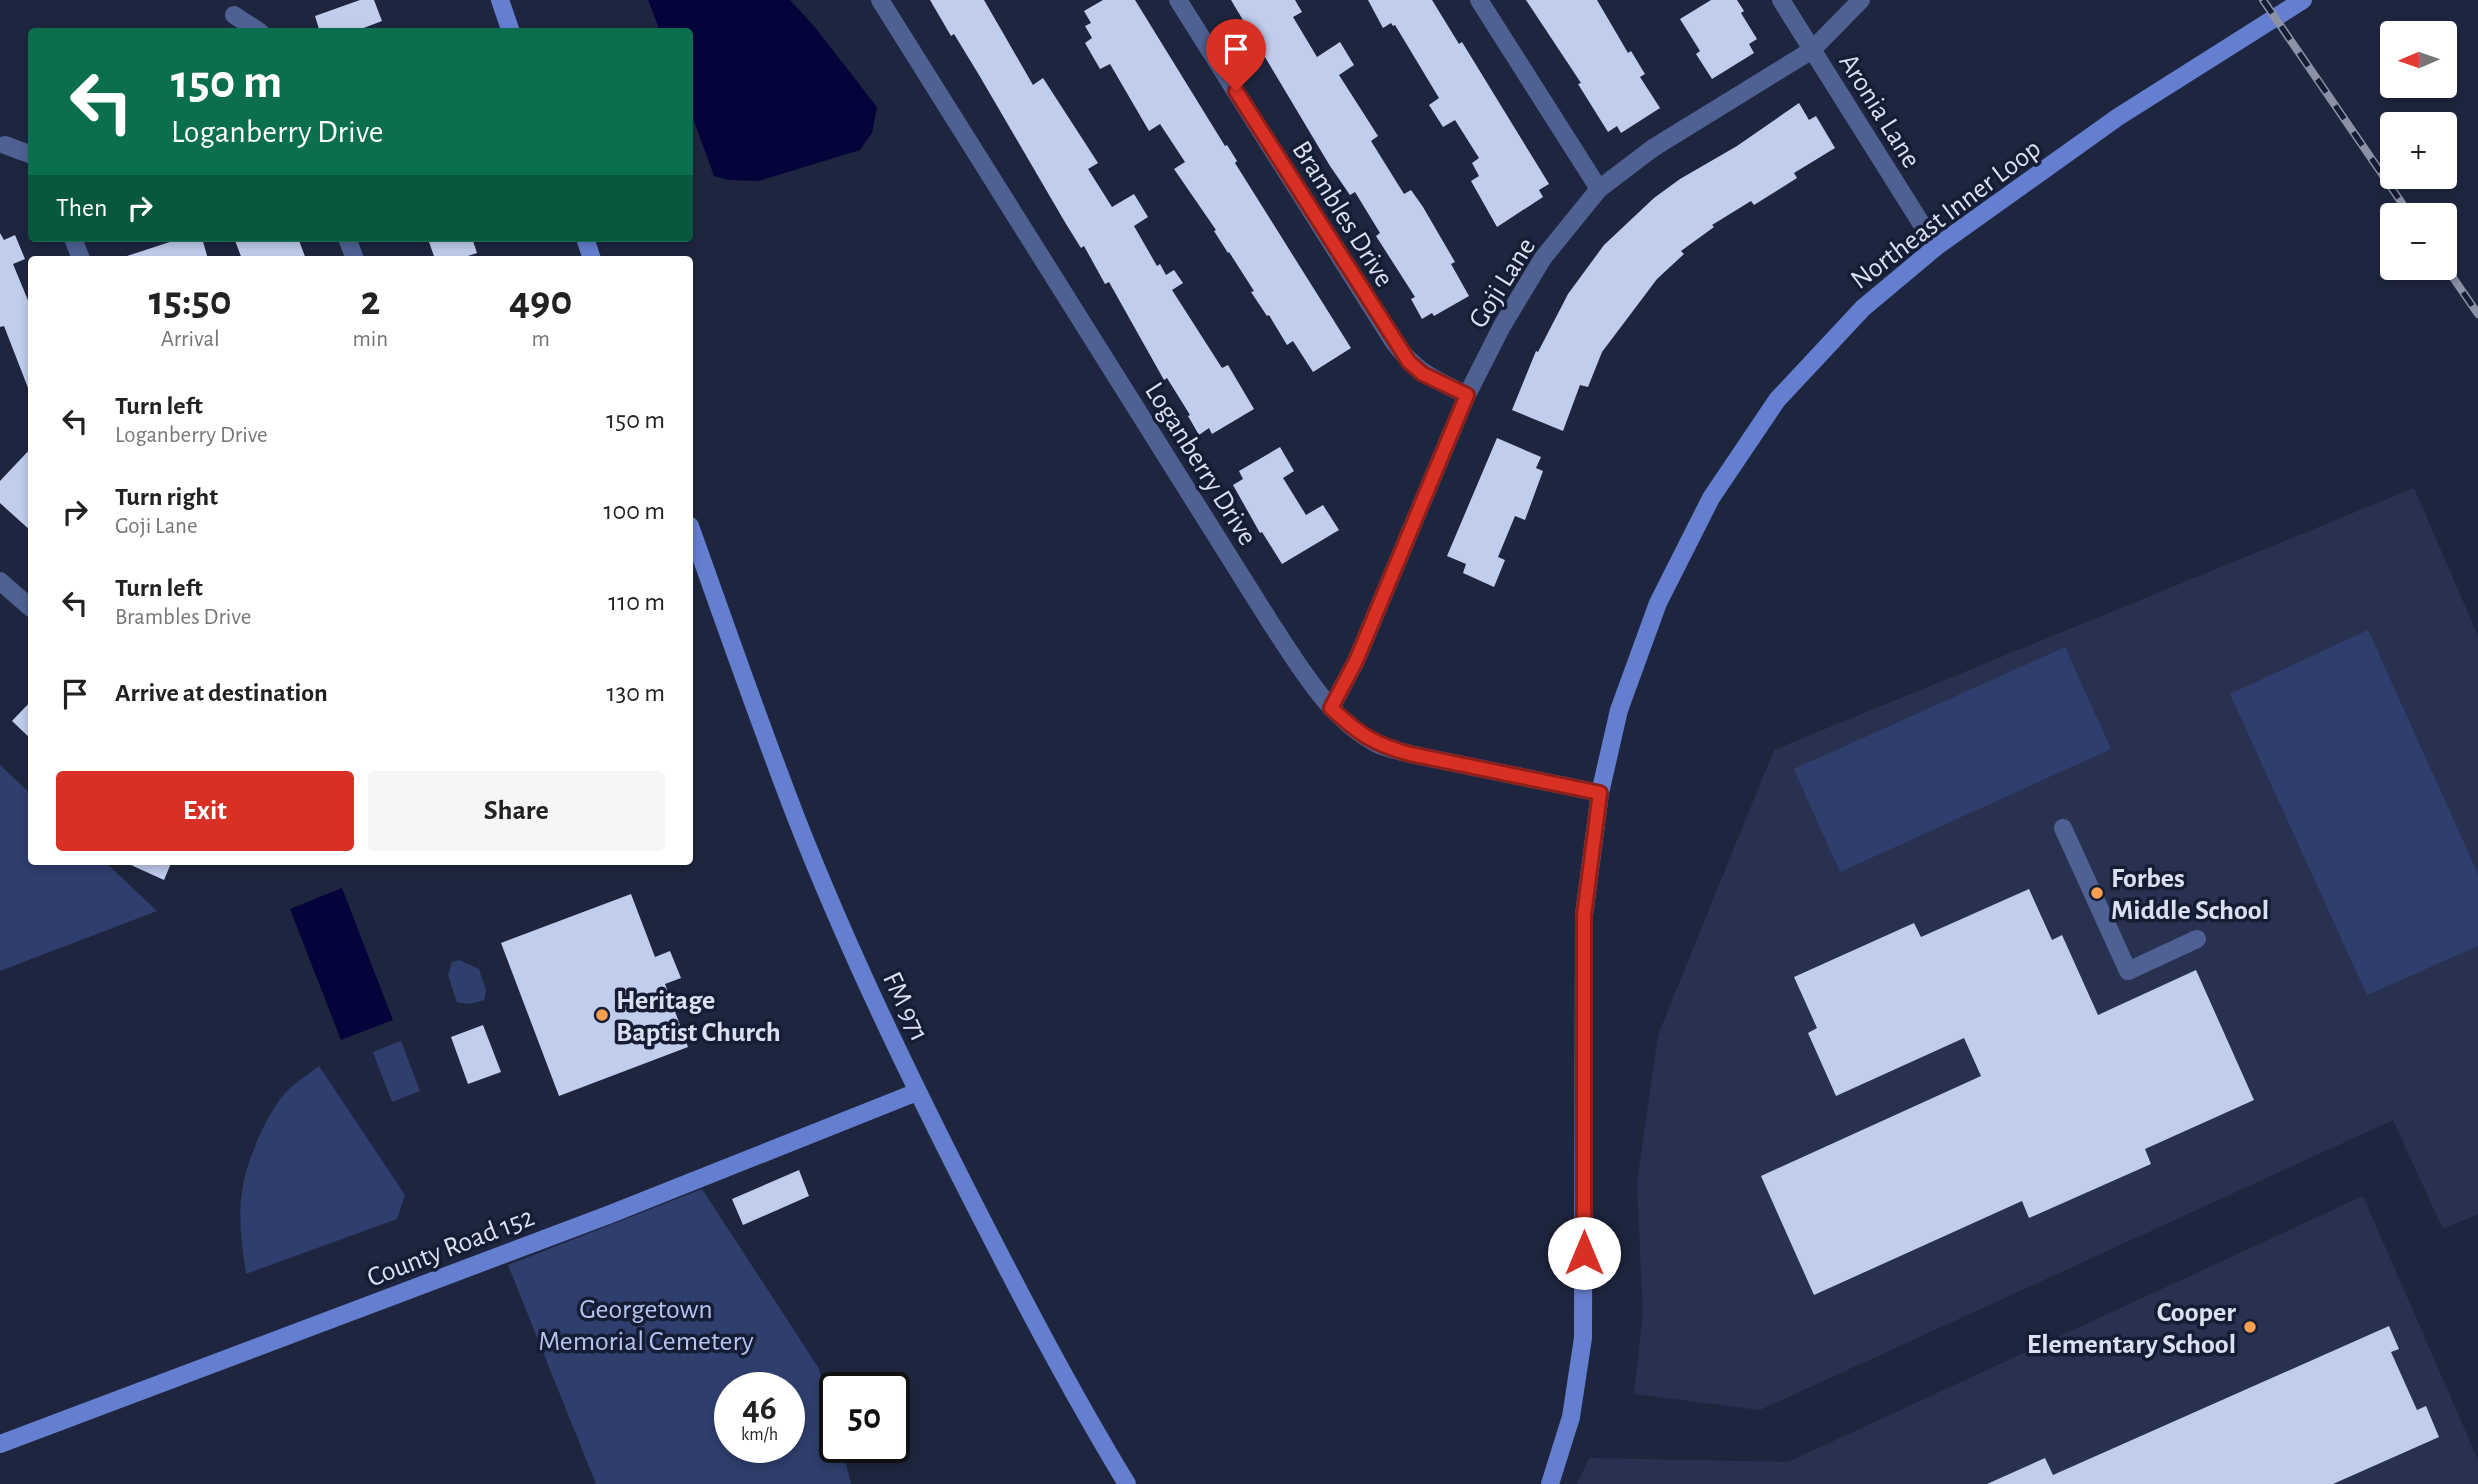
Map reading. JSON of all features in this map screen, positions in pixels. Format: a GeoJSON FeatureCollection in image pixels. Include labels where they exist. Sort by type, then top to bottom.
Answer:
{"type":"FeatureCollection","features":[{"type":"Feature","properties":{"kind":"main road"},"geometry":{"type":"LineString","coordinates":[[500,0],[510,28]]}},
{"type":"Feature","properties":{"kind":"main road","name":"Northeast Inner Loop"},"geometry":{"type":"LineString","coordinates":[[1550,1484],[1572,1417],[1583,1338],[1584,915],[1600,793],[1619,710],[1658,603],[1711,498],[1777,400],[1863,307],[1936,247],[2118,117],[2303,0]]}},
{"type":"Feature","properties":{"kind":"main road","name":"FM 971"},"geometry":{"type":"LineString","coordinates":[[693,534],[798,821],[917,1092],[1007,1268],[1127,1484]]}},
{"type":"Feature","properties":{"kind":"main road","name":"County Road 152"},"geometry":{"type":"LineString","coordinates":[[0,1444],[621,1210],[917,1092]]}},
{"type":"Feature","properties":{"kind":"street","name":"Loganberry Drive"},"geometry":{"type":"LineString","coordinates":[[880,0],[1272,625],[1309,681],[1331,708],[1357,732],[1382,746],[1600,793]]}},
{"type":"Feature","properties":{"kind":"street","name":"Brambles Drive"},"geometry":{"type":"LineString","coordinates":[[1178,0],[1401,351],[1423,374],[1467,395]]}},
{"type":"Feature","properties":{"kind":"street"},"geometry":{"type":"LineString","coordinates":[[1479,0],[1599,189]]}},
{"type":"Feature","properties":{"kind":"street","name":"Aronia Lane"},"geometry":{"type":"LineString","coordinates":[[1781,0],[1936,247]]}},
{"type":"Feature","properties":{"kind":"street","name":"Goji Lane"},"geometry":{"type":"LineString","coordinates":[[1331,708],[1356,661],[1467,395],[1543,258],[1599,189],[1653,148],[1812,50],[1861,0]]}},
{"type":"Feature","properties":{"kind":"street"},"geometry":{"type":"LineString","coordinates":[[234,15],[254,28]]}},
{"type":"Feature","properties":{"kind":"street"},"geometry":{"type":"LineString","coordinates":[[5,145],[28,154]]}},
{"type":"Feature","properties":{"kind":"street"},"geometry":{"type":"LineString","coordinates":[[0,581],[28,606]]}},
{"type":"Feature","properties":{"kind":"street"},"geometry":{"type":"LineString","coordinates":[[2063,828],[2128,971],[2197,939]]}},
{"type":"Feature","properties":{"kind":"shaded area"},"geometry":{"type":"Polygon","coordinates":[[[648,0],[790,0],[814,26],[877,107],[872,133],[860,150],[759,181],[728,180],[714,176],[693,118],[693,28],[659,28],[648,0]]]}},
{"type":"Feature","properties":{"kind":"shaded area","name":"Forbes Middle School"},"geometry":{"type":"Polygon","coordinates":[[[2414,488],[2478,636],[2478,1214],[2443,1229],[2393,1120],[1760,1410],[1634,1394],[1643,1314],[1637,1183],[1658,1035],[1774,750],[2414,488]]]}},
{"type":"Feature","properties":{"kind":"shaded area"},"geometry":{"type":"Polygon","coordinates":[[[342,888],[393,1020],[341,1040],[290,909],[342,888]]]}},
{"type":"Feature","properties":{"kind":"shaded area","name":"Cooper Elementary School"},"geometry":{"type":"Polygon","coordinates":[[[2363,1196],[2478,1460],[2478,1484],[1577,1484],[1589,1458],[1788,1462],[2363,1196]]]}},
{"type":"Feature","properties":{"kind":"green space"},"geometry":{"type":"Polygon","coordinates":[[[2368,630],[2478,874],[2478,946],[2367,995],[2230,694],[2368,630]]]}},
{"type":"Feature","properties":{"kind":"green space"},"geometry":{"type":"Polygon","coordinates":[[[2065,647],[2111,749],[1840,872],[1794,769],[2065,647]]]}},
{"type":"Feature","properties":{"kind":"green space"},"geometry":{"type":"Polygon","coordinates":[[[0,765],[28,791],[28,865],[108,865],[157,911],[0,971],[0,765]]]}},
{"type":"Feature","properties":{"kind":"green space"},"geometry":{"type":"Polygon","coordinates":[[[459,960],[479,969],[486,991],[484,1000],[470,1004],[457,1002],[448,975],[452,962],[459,960]]]}},
{"type":"Feature","properties":{"kind":"green space"},"geometry":{"type":"Polygon","coordinates":[[[401,1041],[420,1091],[392,1102],[373,1052],[401,1041]]]}},
{"type":"Feature","properties":{"kind":"green space"},"geometry":{"type":"Polygon","coordinates":[[[319,1066],[405,1195],[397,1219],[246,1274],[240,1212],[244,1180],[253,1152],[281,1098],[319,1066]]]}},
{"type":"Feature","properties":{"kind":"green space","name":"Georgetown Memorial Cemetery"},"geometry":{"type":"Polygon","coordinates":[[[702,1189],[818,1367],[819,1463],[846,1463],[851,1484],[596,1484],[508,1265],[702,1189]]]}},
{"type":"Feature","properties":{"kind":"building"},"geometry":{"type":"Polygon","coordinates":[[[360,0],[374,0],[382,21],[364,28],[319,28],[315,16],[360,0]]]}},
{"type":"Feature","properties":{"kind":"building"},"geometry":{"type":"Polygon","coordinates":[[[930,0],[984,0],[1033,85],[1043,78],[1098,163],[1088,169],[1112,207],[1134,194],[1148,217],[1134,226],[1157,266],[1160,264],[1166,275],[1174,270],[1183,283],[1172,290],[1222,368],[1228,365],[1254,409],[1212,434],[1209,428],[1199,435],[1188,416],[1190,415],[1167,378],[1164,380],[1109,282],[1105,284],[1084,246],[1081,248],[979,75],[954,34],[951,36],[930,0]]]}},
{"type":"Feature","properties":{"kind":"building"},"geometry":{"type":"Polygon","coordinates":[[[1103,0],[1135,0],[1351,348],[1313,372],[1293,341],[1287,345],[1251,292],[1254,291],[1214,231],[1216,230],[1174,169],[1185,162],[1160,124],[1149,131],[1110,64],[1100,69],[1085,43],[1092,38],[1085,26],[1091,23],[1084,11],[1103,0]]]}},
{"type":"Feature","properties":{"kind":"building"},"geometry":{"type":"Polygon","coordinates":[[[1231,0],[1295,0],[1302,12],[1293,17],[1317,57],[1340,42],[1354,65],[1339,75],[1378,136],[1371,141],[1404,194],[1411,190],[1423,207],[1455,262],[1451,264],[1469,296],[1434,316],[1432,313],[1422,319],[1411,299],[1415,297],[1376,236],[1380,233],[1355,192],[1350,195],[1330,166],[1231,0]]]}},
{"type":"Feature","properties":{"kind":"building"},"geometry":{"type":"Polygon","coordinates":[[[1368,0],[1432,0],[1459,44],[1462,42],[1549,184],[1539,190],[1543,197],[1497,227],[1471,181],[1479,176],[1472,163],[1479,158],[1455,120],[1443,127],[1429,105],[1439,98],[1395,25],[1391,23],[1383,28],[1368,0]]]}},
{"type":"Feature","properties":{"kind":"building"},"geometry":{"type":"Polygon","coordinates":[[[1526,0],[1597,0],[1628,53],[1631,51],[1645,74],[1640,77],[1660,108],[1621,133],[1617,126],[1608,132],[1578,84],[1581,83],[1526,0]]]}},
{"type":"Feature","properties":{"kind":"building"},"geometry":{"type":"Polygon","coordinates":[[[1711,0],[1737,0],[1744,11],[1741,13],[1757,39],[1749,44],[1754,53],[1712,79],[1696,54],[1700,51],[1680,19],[1711,0]]]}},
{"type":"Feature","properties":{"kind":"building"},"geometry":{"type":"Polygon","coordinates":[[[1799,103],[1809,120],[1816,116],[1835,148],[1794,173],[1797,178],[1754,205],[1751,201],[1712,225],[1714,227],[1681,251],[1684,254],[1657,279],[1602,352],[1588,387],[1580,385],[1563,431],[1512,410],[1536,351],[1538,352],[1568,294],[1604,245],[1654,198],[1680,179],[1737,146],[1799,103]]]}},
{"type":"Feature","properties":{"kind":"building"},"geometry":{"type":"Polygon","coordinates":[[[0,233],[4,240],[15,235],[25,259],[13,264],[28,300],[28,388],[4,326],[0,327],[0,233]]]}},
{"type":"Feature","properties":{"kind":"building"},"geometry":{"type":"Polygon","coordinates":[[[170,242],[203,242],[207,256],[127,256],[170,242]]]}},
{"type":"Feature","properties":{"kind":"building"},"geometry":{"type":"Polygon","coordinates":[[[236,242],[300,242],[305,256],[241,256],[236,242]]]}},
{"type":"Feature","properties":{"kind":"building"},"geometry":{"type":"Polygon","coordinates":[[[429,242],[473,242],[477,253],[468,256],[434,256],[429,242]]]}},
{"type":"Feature","properties":{"kind":"building"},"geometry":{"type":"Polygon","coordinates":[[[1497,438],[1541,457],[1536,468],[1543,471],[1525,520],[1515,516],[1498,557],[1505,560],[1494,587],[1463,573],[1466,564],[1447,556],[1497,438]]]}},
{"type":"Feature","properties":{"kind":"building"},"geometry":{"type":"Polygon","coordinates":[[[1280,447],[1294,471],[1283,478],[1306,515],[1323,505],[1339,530],[1282,564],[1262,532],[1260,533],[1233,485],[1243,479],[1239,471],[1280,447]]]}},
{"type":"Feature","properties":{"kind":"building"},"geometry":{"type":"Polygon","coordinates":[[[28,451],[28,528],[0,503],[0,481],[28,451]]]}},
{"type":"Feature","properties":{"kind":"building"},"geometry":{"type":"Polygon","coordinates":[[[28,704],[28,736],[12,721],[28,704]]]}},
{"type":"Feature","properties":{"kind":"building"},"geometry":{"type":"Polygon","coordinates":[[[131,865],[170,865],[164,880],[131,865]]]}},
{"type":"Feature","properties":{"kind":"building"},"geometry":{"type":"Polygon","coordinates":[[[2029,889],[2052,940],[2062,935],[2098,1015],[2196,970],[2254,1100],[2145,1149],[2151,1164],[2029,1218],[2022,1201],[1814,1295],[1761,1176],[1981,1076],[1964,1038],[1836,1096],[1808,1033],[1817,1028],[1794,977],[1914,923],[1921,937],[2029,889]]]}},
{"type":"Feature","properties":{"kind":"building","name":"Heritage Baptist Church"},"geometry":{"type":"Polygon","coordinates":[[[631,894],[655,957],[670,951],[681,978],[665,984],[688,1047],[559,1096],[501,943],[631,894]]]}},
{"type":"Feature","properties":{"kind":"building"},"geometry":{"type":"Polygon","coordinates":[[[483,1025],[501,1072],[468,1084],[451,1037],[483,1025]]]}},
{"type":"Feature","properties":{"kind":"building"},"geometry":{"type":"Polygon","coordinates":[[[799,1170],[809,1196],[743,1225],[732,1199],[799,1170]]]}},
{"type":"Feature","properties":{"kind":"building"},"geometry":{"type":"Polygon","coordinates":[[[2389,1326],[2399,1349],[2391,1352],[2417,1410],[2426,1406],[2439,1437],[2333,1484],[1987,1484],[2045,1458],[2053,1475],[2389,1326]]]}},
{"type":"Feature","properties":{"kind":"railway"},"geometry":{"type":"LineString","coordinates":[[2263,0],[2402,203]]}},
{"type":"Feature","properties":{"kind":"railway"},"geometry":{"type":"LineString","coordinates":[[2455,280],[2478,314]]}},
{"type":"Feature","properties":{"kind":"place","name":"Forbes Middle School"},"geometry":{"type":"Point","coordinates":[2097,893]}},
{"type":"Feature","properties":{"kind":"place","name":"Heritage Baptist Church"},"geometry":{"type":"Point","coordinates":[602,1015]}},
{"type":"Feature","properties":{"kind":"place","name":"Cooper Elementary School"},"geometry":{"type":"Point","coordinates":[2250,1327]}},
{"type":"Feature","properties":{"kind":"route"},"geometry":{"type":"LineString","coordinates":[[1236,91],[1409,362],[1423,374],[1467,395],[1356,661],[1331,708],[1357,732],[1382,746],[1600,793],[1584,915],[1584,1253]]}}]}
